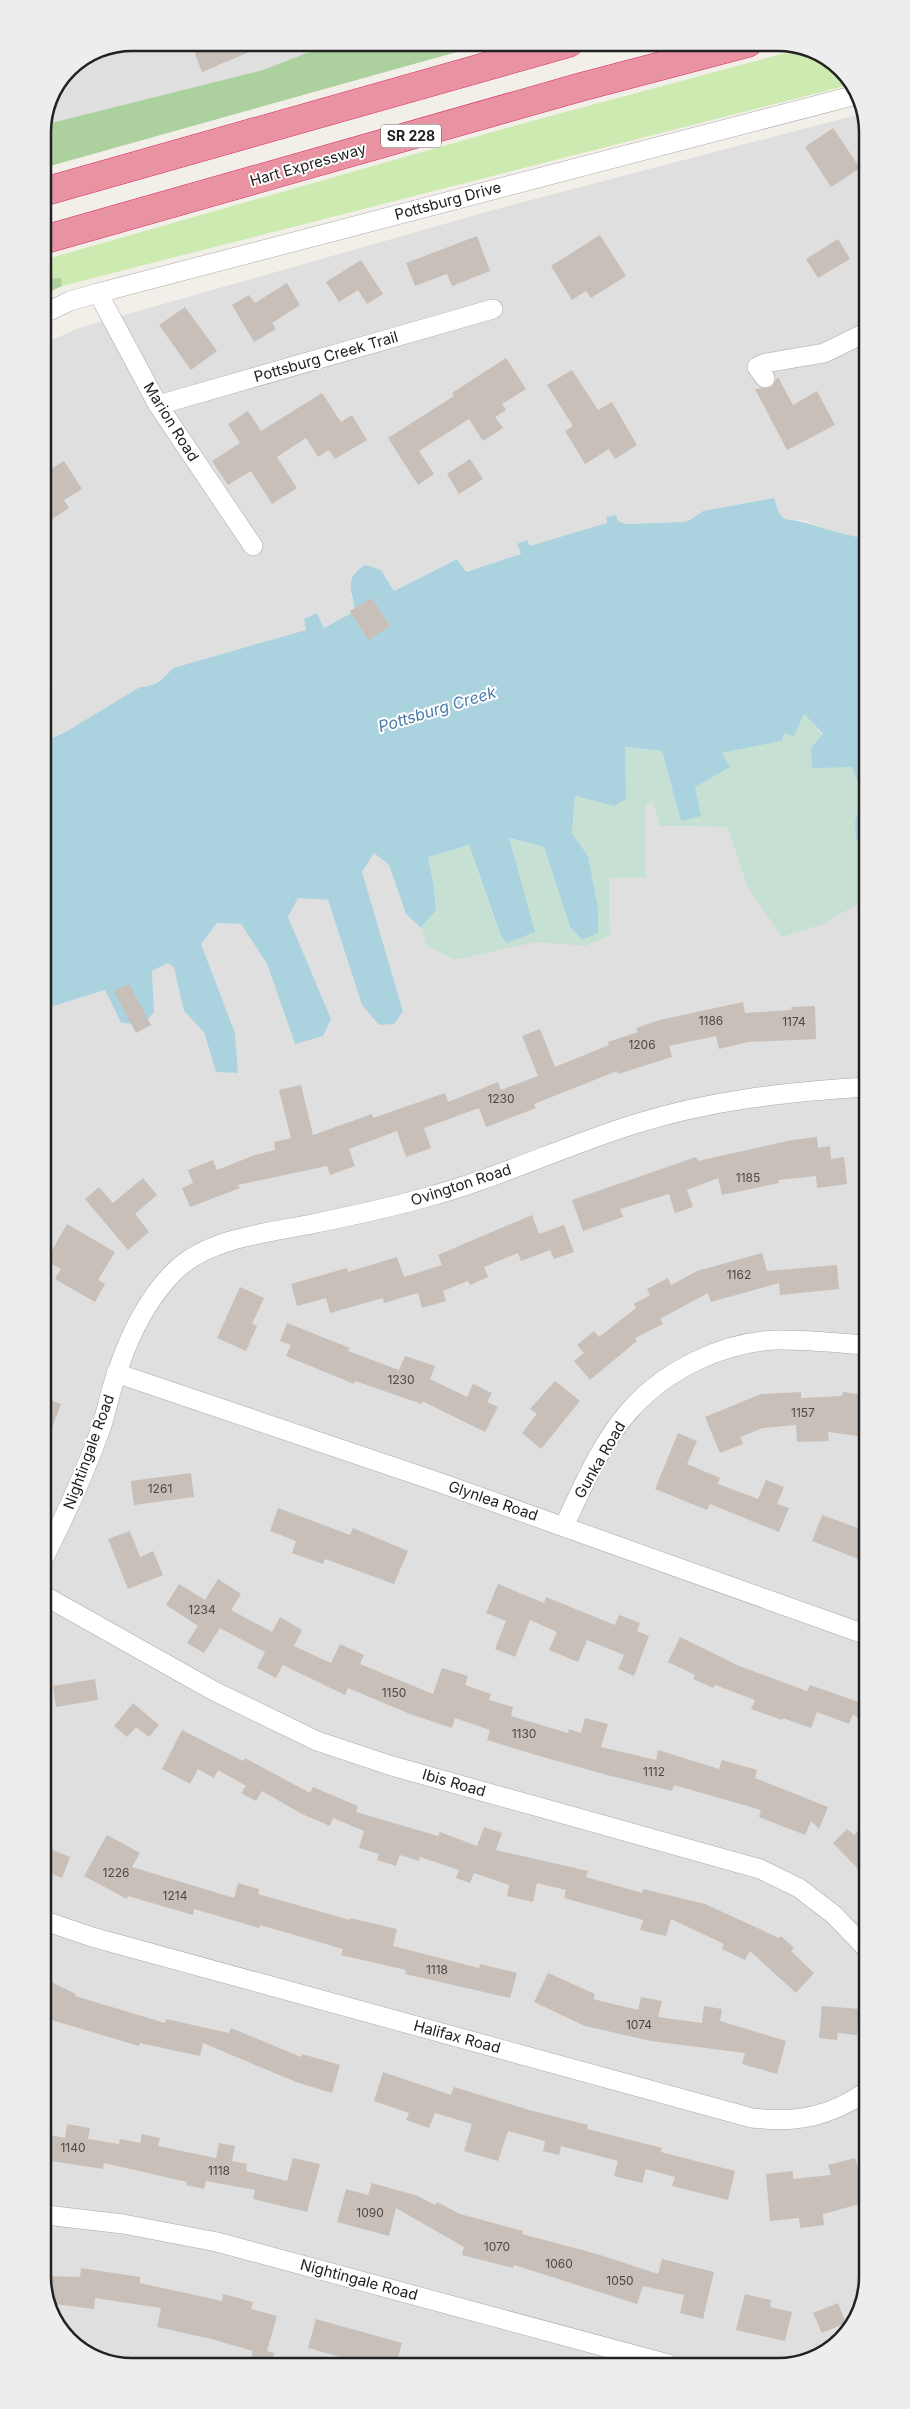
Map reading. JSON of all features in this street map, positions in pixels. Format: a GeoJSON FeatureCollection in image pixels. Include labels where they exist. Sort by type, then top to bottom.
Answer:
{"type":"FeatureCollection","features":[{"type":"Feature","properties":{"kind":"highway"},"geometry":{"type":"LineString","coordinates":[[51,190],[541,51]]}},
{"type":"Feature","properties":{"kind":"highway","name":"Hart Expressway"},"geometry":{"type":"LineString","coordinates":[[51,238],[572,90],[718,51]]}},
{"type":"Feature","properties":{"kind":"street","name":"Pottsburg Drive"},"geometry":{"type":"LineString","coordinates":[[51,310],[70,301],[98,293],[850,96]]}},
{"type":"Feature","properties":{"kind":"street","name":"Marion Road"},"geometry":{"type":"LineString","coordinates":[[98,293],[158,405],[253,546]]}},
{"type":"Feature","properties":{"kind":"street","name":"Pottsburg Creek Trail"},"geometry":{"type":"LineString","coordinates":[[158,405],[494,309]]}},
{"type":"Feature","properties":{"kind":"street"},"geometry":{"type":"LineString","coordinates":[[765,378],[757,367],[766,363],[824,353],[859,336]]}},
{"type":"Feature","properties":{"kind":"street","name":"Ovington Road"},"geometry":{"type":"LineString","coordinates":[[116,1373],[134,1331],[158,1289],[178,1268],[195,1256],[220,1244],[247,1236],[427,1198],[634,1124],[695,1107],[782,1093],[859,1088]]}},
{"type":"Feature","properties":{"kind":"street","name":"Gunka Road"},"geometry":{"type":"LineString","coordinates":[[564,1526],[587,1478],[621,1422],[652,1389],[681,1369],[718,1353],[750,1343],[799,1340],[859,1345]]}},
{"type":"Feature","properties":{"kind":"street","name":"Glynlea Road"},"geometry":{"type":"LineString","coordinates":[[116,1373],[564,1526],[859,1632]]}},
{"type":"Feature","properties":{"kind":"street","name":"Nightingale Road"},"geometry":{"type":"LineString","coordinates":[[51,1544],[78,1490],[102,1426],[116,1373]]}},
{"type":"Feature","properties":{"kind":"street","name":"Ibis Road"},"geometry":{"type":"LineString","coordinates":[[51,1599],[214,1691],[317,1741],[392,1766],[760,1869],[799,1888],[833,1914],[859,1941]]}},
{"type":"Feature","properties":{"kind":"street","name":"Halifax Road"},"geometry":{"type":"LineString","coordinates":[[51,1922],[92,1937],[752,2118],[781,2122],[815,2117],[848,2104],[859,2096]]}},
{"type":"Feature","properties":{"kind":"street","name":"Nightingale Road"},"geometry":{"type":"LineString","coordinates":[[51,2216],[123,2224],[217,2242],[646,2358]]}},
{"type":"Feature","properties":{"kind":"shaded area"},"geometry":{"type":"Polygon","coordinates":[[[132,51],[312,51],[263,70],[52,123],[60,96],[68,83],[79,71],[92,62],[106,56],[132,51]]]}},
{"type":"Feature","properties":{"kind":"shaded area"},"geometry":{"type":"Polygon","coordinates":[[[857,115],[859,132],[859,537],[846,536],[805,521],[785,519],[779,513],[774,498],[703,511],[690,520],[682,522],[625,524],[606,518],[608,523],[577,533],[530,546],[517,544],[522,554],[465,572],[457,559],[394,591],[381,570],[351,594],[355,611],[324,628],[317,613],[307,630],[173,668],[167,675],[149,687],[140,687],[51,739],[51,340],[79,328],[504,207],[857,115]]]}},
{"type":"Feature","properties":{"kind":"shaded area"},"geometry":{"type":"Polygon","coordinates":[[[51,674],[57,683],[51,687],[51,674]]]}},
{"type":"Feature","properties":{"kind":"shaded area"},"geometry":{"type":"Polygon","coordinates":[[[653,801],[659,826],[727,827],[747,886],[823,924],[859,904],[859,2277],[854,2303],[842,2326],[823,2344],[799,2355],[778,2358],[127,2358],[101,2352],[79,2338],[62,2317],[54,2298],[51,2277],[51,1007],[105,990],[121,1023],[154,1011],[152,971],[168,963],[174,968],[184,1010],[204,1032],[216,1071],[238,1073],[235,1033],[201,944],[217,923],[241,924],[267,964],[295,1043],[306,961],[288,917],[298,898],[328,900],[362,1005],[403,1011],[361,872],[374,853],[389,865],[406,914],[421,928],[426,946],[455,960],[536,941],[585,946],[610,936],[609,877],[645,830],[646,806],[653,801]]]}},
{"type":"Feature","properties":{"kind":"green space"},"geometry":{"type":"Polygon","coordinates":[[[312,51],[460,51],[51,166],[52,123],[263,70],[312,51]]]}},
{"type":"Feature","properties":{"kind":"green space"},"geometry":{"type":"Polygon","coordinates":[[[789,52],[809,57],[818,62],[831,71],[844,86],[62,286],[61,278],[51,279],[51,258],[517,125],[789,52]]]}},
{"type":"Feature","properties":{"kind":"green space"},"geometry":{"type":"Polygon","coordinates":[[[61,278],[62,286],[51,291],[51,279],[61,278]]]}},
{"type":"Feature","properties":{"kind":"green space"},"geometry":{"type":"Polygon","coordinates":[[[804,714],[852,767],[859,785],[859,805],[855,822],[859,838],[859,904],[823,924],[782,937],[747,886],[727,827],[659,826],[653,801],[646,806],[646,878],[609,878],[610,936],[585,946],[536,942],[455,960],[426,946],[421,928],[436,909],[434,885],[428,856],[469,845],[500,935],[508,838],[544,847],[570,927],[588,856],[572,833],[575,796],[614,806],[624,747],[662,751],[681,820],[695,786],[729,767],[722,753],[782,741],[784,733],[804,714]]]}},
{"type":"Feature","properties":{"kind":"water","name":"Pottsburg Creek"},"geometry":{"type":"Polygon","coordinates":[[[774,498],[779,513],[785,519],[859,537],[859,785],[852,767],[812,768],[811,748],[823,734],[804,714],[794,736],[784,733],[782,741],[722,753],[730,767],[695,787],[701,816],[681,821],[662,751],[625,747],[626,799],[614,806],[575,796],[572,833],[588,856],[598,909],[598,933],[583,940],[570,927],[544,847],[509,838],[535,932],[507,943],[500,934],[469,845],[428,857],[434,885],[436,910],[421,928],[406,914],[389,865],[374,853],[362,872],[403,1011],[394,1024],[379,1025],[362,1005],[328,900],[298,898],[288,917],[331,1019],[323,1036],[295,1044],[267,964],[241,924],[217,923],[201,944],[235,1033],[238,1073],[216,1072],[204,1032],[184,1011],[174,968],[168,963],[152,971],[154,1012],[144,1024],[121,1023],[105,990],[51,1007],[51,739],[140,687],[150,686],[158,682],[173,668],[306,630],[304,619],[317,613],[324,628],[355,611],[351,590],[352,579],[354,574],[366,565],[381,570],[394,591],[457,559],[466,572],[521,554],[517,544],[527,540],[530,546],[607,523],[606,517],[616,515],[618,521],[625,524],[682,522],[690,520],[703,511],[774,498]]]}},
{"type":"Feature","properties":{"kind":"water"},"geometry":{"type":"Polygon","coordinates":[[[859,805],[859,841],[856,840],[855,822],[859,805]]]}},
{"type":"Feature","properties":{"kind":"building"},"geometry":{"type":"Polygon","coordinates":[[[194,51],[252,51],[202,72],[194,51]]]}},
{"type":"Feature","properties":{"kind":"building"},"geometry":{"type":"Polygon","coordinates":[[[833,128],[859,169],[831,187],[805,147],[833,128]]]}},
{"type":"Feature","properties":{"kind":"building"},"geometry":{"type":"Polygon","coordinates":[[[600,235],[626,276],[591,298],[586,291],[572,300],[551,266],[600,235]]]}},
{"type":"Feature","properties":{"kind":"building"},"geometry":{"type":"Polygon","coordinates":[[[477,236],[490,271],[452,286],[447,274],[415,286],[406,263],[477,236]]]}},
{"type":"Feature","properties":{"kind":"building"},"geometry":{"type":"Polygon","coordinates":[[[838,239],[850,259],[818,278],[806,259],[838,239]]]}},
{"type":"Feature","properties":{"kind":"building"},"geometry":{"type":"Polygon","coordinates":[[[361,260],[383,294],[367,304],[358,290],[339,302],[326,282],[361,260]]]}},
{"type":"Feature","properties":{"kind":"building"},"geometry":{"type":"Polygon","coordinates":[[[287,283],[300,305],[272,323],[276,329],[254,342],[232,305],[249,295],[255,303],[287,283]]]}},
{"type":"Feature","properties":{"kind":"building"},"geometry":{"type":"Polygon","coordinates":[[[185,307],[217,351],[191,370],[159,325],[185,307]]]}},
{"type":"Feature","properties":{"kind":"building"},"geometry":{"type":"Polygon","coordinates":[[[506,358],[526,389],[502,404],[506,410],[495,417],[503,428],[483,441],[469,419],[419,451],[434,474],[418,485],[388,438],[454,396],[452,393],[506,358]]]}},
{"type":"Feature","properties":{"kind":"building"},"geometry":{"type":"Polygon","coordinates":[[[572,370],[598,410],[612,402],[637,445],[615,459],[609,449],[585,464],[565,431],[573,426],[547,385],[572,370]]]}},
{"type":"Feature","properties":{"kind":"building"},"geometry":{"type":"Polygon","coordinates":[[[778,377],[793,405],[817,391],[835,425],[787,450],[755,389],[771,387],[778,377]]]}},
{"type":"Feature","properties":{"kind":"building"},"geometry":{"type":"Polygon","coordinates":[[[322,393],[341,422],[352,415],[367,440],[335,459],[329,450],[318,457],[306,438],[277,457],[297,488],[272,504],[251,471],[228,485],[212,461],[240,443],[228,424],[248,411],[261,431],[322,393]]]}},
{"type":"Feature","properties":{"kind":"building"},"geometry":{"type":"Polygon","coordinates":[[[470,459],[483,479],[459,494],[447,474],[470,459]]]}},
{"type":"Feature","properties":{"kind":"building"},"geometry":{"type":"Polygon","coordinates":[[[64,461],[82,489],[64,500],[69,508],[51,520],[51,469],[64,461]]]}},
{"type":"Feature","properties":{"kind":"building"},"geometry":{"type":"Polygon","coordinates":[[[372,598],[390,626],[368,640],[350,611],[372,598]]]}},
{"type":"Feature","properties":{"kind":"building"},"geometry":{"type":"Polygon","coordinates":[[[129,984],[151,1025],[136,1033],[114,991],[129,984]]]}},
{"type":"Feature","properties":{"kind":"building"},"geometry":{"type":"Polygon","coordinates":[[[743,1002],[745,1013],[792,1010],[791,1007],[815,1006],[816,1039],[748,1042],[719,1049],[716,1036],[669,1046],[672,1057],[618,1074],[617,1071],[534,1104],[536,1108],[486,1127],[479,1108],[424,1128],[431,1148],[406,1157],[397,1131],[349,1149],[355,1166],[330,1175],[327,1166],[238,1185],[240,1188],[190,1207],[182,1188],[193,1183],[188,1170],[213,1160],[217,1170],[255,1155],[275,1150],[274,1142],[291,1138],[279,1090],[301,1085],[313,1135],[372,1114],[373,1118],[445,1093],[448,1102],[498,1082],[501,1090],[538,1076],[522,1036],[540,1029],[555,1067],[609,1045],[608,1042],[638,1032],[636,1028],[660,1020],[743,1002]]]}},
{"type":"Feature","properties":{"kind":"building"},"geometry":{"type":"Polygon","coordinates":[[[817,1137],[818,1148],[830,1146],[831,1159],[844,1157],[847,1184],[817,1188],[816,1176],[778,1180],[779,1183],[722,1195],[718,1178],[687,1190],[693,1207],[675,1213],[669,1194],[620,1209],[623,1217],[583,1231],[572,1200],[696,1157],[698,1161],[792,1140],[817,1137]]]}},
{"type":"Feature","properties":{"kind":"building"},"geometry":{"type":"Polygon","coordinates":[[[143,1178],[157,1195],[135,1214],[149,1232],[128,1250],[85,1199],[99,1187],[113,1203],[143,1178]]]}},
{"type":"Feature","properties":{"kind":"building"},"geometry":{"type":"Polygon","coordinates":[[[532,1215],[539,1234],[564,1225],[574,1252],[554,1259],[550,1250],[521,1261],[518,1253],[484,1267],[488,1277],[470,1285],[468,1281],[443,1291],[446,1301],[422,1308],[418,1293],[384,1303],[383,1298],[330,1313],[326,1298],[297,1306],[291,1284],[347,1268],[348,1272],[397,1257],[404,1277],[442,1265],[438,1255],[532,1215]]]}},
{"type":"Feature","properties":{"kind":"building"},"geometry":{"type":"Polygon","coordinates":[[[67,1224],[115,1252],[98,1280],[105,1284],[95,1302],[55,1279],[61,1269],[51,1264],[51,1252],[67,1224]]]}},
{"type":"Feature","properties":{"kind":"building"},"geometry":{"type":"Polygon","coordinates":[[[762,1253],[767,1271],[837,1265],[839,1289],[780,1295],[779,1283],[711,1302],[708,1293],[660,1319],[663,1324],[635,1338],[637,1341],[590,1380],[574,1361],[584,1353],[577,1345],[594,1331],[599,1337],[636,1308],[634,1304],[650,1295],[647,1289],[668,1278],[671,1285],[697,1271],[762,1253]]]}},
{"type":"Feature","properties":{"kind":"building"},"geometry":{"type":"Polygon","coordinates":[[[240,1287],[264,1298],[252,1324],[257,1326],[246,1351],[217,1338],[240,1287]]]}},
{"type":"Feature","properties":{"kind":"building"},"geometry":{"type":"Polygon","coordinates":[[[287,1323],[350,1348],[348,1351],[399,1370],[405,1356],[435,1366],[430,1379],[467,1397],[473,1384],[492,1393],[487,1402],[498,1407],[485,1432],[422,1401],[422,1404],[355,1381],[354,1384],[286,1356],[291,1345],[280,1341],[287,1323]]]}},
{"type":"Feature","properties":{"kind":"building"},"geometry":{"type":"Polygon","coordinates":[[[555,1381],[580,1401],[541,1449],[522,1433],[537,1414],[530,1409],[555,1381]]]}},
{"type":"Feature","properties":{"kind":"building"},"geometry":{"type":"Polygon","coordinates":[[[801,1392],[801,1398],[842,1396],[843,1392],[859,1394],[859,1436],[828,1432],[829,1441],[797,1442],[796,1425],[763,1428],[740,1437],[743,1444],[720,1453],[705,1417],[761,1394],[801,1392]]]}},
{"type":"Feature","properties":{"kind":"building"},"geometry":{"type":"Polygon","coordinates":[[[51,1400],[61,1404],[51,1430],[51,1400]]]}},
{"type":"Feature","properties":{"kind":"building"},"geometry":{"type":"Polygon","coordinates":[[[678,1433],[697,1441],[687,1464],[720,1478],[718,1484],[758,1499],[766,1480],[784,1487],[777,1504],[789,1508],[779,1532],[710,1504],[707,1510],[655,1489],[678,1433]]]}},
{"type":"Feature","properties":{"kind":"building"},"geometry":{"type":"Polygon","coordinates":[[[191,1473],[194,1497],[134,1505],[131,1481],[191,1473]]]}},
{"type":"Feature","properties":{"kind":"building"},"geometry":{"type":"Polygon","coordinates":[[[278,1508],[350,1535],[353,1528],[408,1551],[394,1584],[325,1559],[323,1564],[292,1553],[296,1541],[270,1531],[278,1508]]]}},
{"type":"Feature","properties":{"kind":"building"},"geometry":{"type":"Polygon","coordinates":[[[822,1515],[859,1528],[859,1559],[812,1541],[822,1515]]]}},
{"type":"Feature","properties":{"kind":"building"},"geometry":{"type":"Polygon","coordinates":[[[130,1531],[140,1557],[153,1551],[163,1575],[128,1589],[108,1539],[130,1531]]]}},
{"type":"Feature","properties":{"kind":"building"},"geometry":{"type":"Polygon","coordinates":[[[218,1579],[241,1594],[231,1610],[272,1632],[280,1617],[302,1630],[294,1646],[331,1663],[340,1644],[364,1655],[360,1664],[433,1694],[442,1668],[468,1676],[465,1685],[491,1694],[489,1700],[513,1707],[511,1716],[568,1733],[569,1729],[581,1733],[585,1718],[608,1724],[601,1747],[656,1760],[658,1750],[719,1769],[722,1760],[757,1770],[755,1778],[828,1807],[819,1829],[811,1821],[805,1835],[759,1817],[761,1810],[674,1785],[672,1791],[536,1755],[487,1740],[490,1730],[455,1718],[452,1728],[410,1714],[348,1688],[345,1695],[283,1665],[276,1678],[257,1668],[265,1652],[220,1628],[204,1653],[187,1643],[198,1626],[166,1605],[179,1584],[205,1600],[218,1579]]]}},
{"type":"Feature","properties":{"kind":"building"},"geometry":{"type":"Polygon","coordinates":[[[498,1584],[544,1603],[546,1597],[615,1625],[619,1615],[640,1623],[637,1631],[649,1636],[634,1676],[618,1669],[624,1655],[587,1640],[578,1662],[549,1650],[557,1632],[530,1620],[515,1657],[495,1649],[506,1621],[486,1613],[498,1584]]]}},
{"type":"Feature","properties":{"kind":"building"},"geometry":{"type":"Polygon","coordinates":[[[680,1637],[739,1666],[807,1691],[810,1685],[859,1702],[859,1719],[853,1714],[849,1724],[817,1712],[811,1728],[783,1718],[782,1720],[751,1709],[755,1700],[715,1685],[713,1688],[693,1679],[695,1675],[668,1662],[680,1637]]]}},
{"type":"Feature","properties":{"kind":"building"},"geometry":{"type":"Polygon","coordinates":[[[95,1679],[98,1700],[56,1707],[53,1686],[95,1679]]]}},
{"type":"Feature","properties":{"kind":"building"},"geometry":{"type":"Polygon","coordinates":[[[133,1703],[159,1725],[149,1737],[136,1727],[127,1737],[114,1726],[133,1703]]]}},
{"type":"Feature","properties":{"kind":"building"},"geometry":{"type":"Polygon","coordinates":[[[182,1730],[243,1761],[245,1758],[310,1793],[313,1787],[358,1806],[356,1812],[438,1836],[440,1832],[477,1846],[484,1827],[502,1833],[496,1850],[588,1871],[586,1877],[642,1893],[643,1889],[705,1904],[779,1938],[781,1936],[794,1948],[791,1951],[814,1973],[796,1993],[750,1951],[745,1960],[722,1949],[724,1944],[671,1919],[666,1936],[640,1930],[643,1920],[564,1898],[566,1890],[537,1883],[533,1902],[507,1896],[509,1885],[474,1873],[470,1883],[456,1878],[459,1870],[420,1857],[419,1861],[400,1855],[396,1866],[377,1860],[379,1854],[359,1848],[364,1831],[333,1818],[330,1826],[302,1814],[262,1791],[256,1801],[241,1793],[246,1786],[218,1770],[214,1778],[198,1769],[190,1784],[162,1769],[182,1730]]]}},
{"type":"Feature","properties":{"kind":"building"},"geometry":{"type":"Polygon","coordinates":[[[847,1829],[854,1835],[859,1830],[859,1870],[833,1843],[847,1829]]]}},
{"type":"Feature","properties":{"kind":"building"},"geometry":{"type":"Polygon","coordinates":[[[107,1835],[140,1853],[132,1867],[234,1898],[238,1883],[259,1889],[258,1894],[350,1920],[350,1918],[397,1929],[393,1946],[479,1968],[480,1964],[517,1973],[510,1998],[405,1974],[406,1970],[341,1955],[343,1949],[260,1925],[259,1928],[194,1909],[193,1915],[128,1896],[127,1899],[84,1876],[107,1835]]]}},
{"type":"Feature","properties":{"kind":"building"},"geometry":{"type":"Polygon","coordinates":[[[51,1849],[70,1857],[62,1878],[51,1873],[51,1849]]]}},
{"type":"Feature","properties":{"kind":"building"},"geometry":{"type":"Polygon","coordinates":[[[548,1973],[595,1994],[593,1999],[638,2010],[641,1997],[662,2001],[658,2017],[702,2023],[704,2006],[722,2009],[720,2021],[786,2041],[777,2074],[742,2064],[745,2053],[651,2041],[585,2026],[534,2002],[548,1973]]]}},
{"type":"Feature","properties":{"kind":"building"},"geometry":{"type":"Polygon","coordinates":[[[51,1982],[76,1994],[75,1996],[165,2023],[166,2019],[229,2033],[231,2028],[301,2057],[302,2054],[340,2065],[332,2093],[296,2082],[203,2043],[200,2056],[140,2043],[139,2046],[51,2019],[51,1982]]]}},
{"type":"Feature","properties":{"kind":"building"},"geometry":{"type":"Polygon","coordinates":[[[822,2006],[859,2009],[857,2035],[838,2033],[837,2040],[819,2038],[822,2006]]]}},
{"type":"Feature","properties":{"kind":"building"},"geometry":{"type":"Polygon","coordinates":[[[383,2072],[451,2095],[454,2087],[529,2110],[588,2125],[587,2129],[662,2148],[661,2152],[735,2171],[728,2200],[672,2186],[675,2177],[646,2169],[642,2183],[614,2176],[618,2161],[561,2146],[559,2155],[543,2151],[545,2141],[508,2131],[498,2161],[464,2151],[472,2124],[435,2113],[429,2128],[406,2120],[409,2113],[374,2101],[383,2072]]]}},
{"type":"Feature","properties":{"kind":"building"},"geometry":{"type":"Polygon","coordinates":[[[67,2124],[90,2128],[88,2139],[119,2144],[120,2139],[140,2143],[142,2134],[160,2138],[158,2146],[216,2158],[219,2143],[235,2146],[232,2161],[247,2164],[246,2171],[287,2181],[293,2158],[320,2164],[307,2212],[253,2199],[255,2190],[206,2181],[204,2189],[186,2185],[187,2182],[104,2163],[103,2169],[51,2161],[51,2135],[65,2138],[67,2124]]]}},
{"type":"Feature","properties":{"kind":"building"},"geometry":{"type":"Polygon","coordinates":[[[855,2158],[859,2172],[859,2204],[823,2214],[824,2225],[800,2228],[799,2218],[770,2221],[766,2174],[793,2171],[793,2179],[831,2175],[828,2165],[855,2158]]]}},
{"type":"Feature","properties":{"kind":"building"},"geometry":{"type":"Polygon","coordinates":[[[372,2183],[418,2196],[435,2205],[437,2202],[460,2214],[523,2231],[522,2234],[597,2254],[658,2274],[662,2259],[714,2272],[703,2319],[680,2313],[684,2295],[643,2286],[637,2304],[514,2265],[513,2268],[462,2255],[464,2247],[396,2208],[389,2236],[337,2222],[346,2189],[368,2195],[372,2183]]]}},
{"type":"Feature","properties":{"kind":"building"},"geometry":{"type":"Polygon","coordinates":[[[81,2268],[140,2277],[140,2283],[222,2301],[223,2294],[253,2302],[251,2309],[277,2316],[267,2351],[274,2353],[273,2358],[251,2358],[253,2351],[157,2327],[161,2308],[95,2298],[94,2309],[56,2304],[51,2276],[80,2277],[81,2268]]]}},
{"type":"Feature","properties":{"kind":"building"},"geometry":{"type":"Polygon","coordinates":[[[745,2294],[771,2300],[770,2307],[792,2312],[785,2341],[736,2330],[745,2294]]]}},
{"type":"Feature","properties":{"kind":"building"},"geometry":{"type":"Polygon","coordinates":[[[838,2303],[845,2321],[843,2324],[822,2333],[813,2313],[838,2303]]]}},
{"type":"Feature","properties":{"kind":"building"},"geometry":{"type":"Polygon","coordinates":[[[316,2319],[402,2343],[398,2358],[344,2358],[308,2348],[316,2319]]]}}]}
